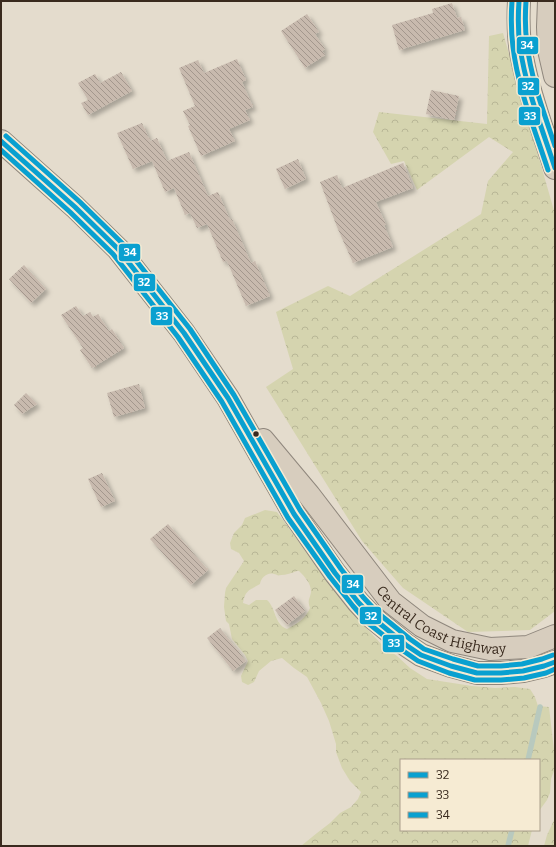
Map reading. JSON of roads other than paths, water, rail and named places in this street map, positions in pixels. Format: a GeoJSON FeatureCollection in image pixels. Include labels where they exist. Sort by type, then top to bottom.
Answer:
{"type":"FeatureCollection","features":[{"type":"Feature","properties":{"kind":"highway"},"geometry":{"type":"LineString","coordinates":[[549,1],[549,50],[555,76]]}},
{"type":"Feature","properties":{"kind":"highway"},"geometry":{"type":"LineString","coordinates":[[524,5],[519,34],[522,61],[530,92],[555,168]]}},
{"type":"Feature","properties":{"kind":"highway","name":"Central Coast Highway"},"geometry":{"type":"LineString","coordinates":[[1,141],[75,207],[118,249],[184,333],[228,398],[298,520],[335,574],[372,618],[391,634],[421,655],[451,666],[478,673],[523,671],[555,662]]}},
{"type":"Feature","properties":{"kind":"highway","name":"Central Coast Highway"},"geometry":{"type":"LineString","coordinates":[[228,398],[309,495],[391,602],[422,626],[452,641],[490,649],[528,647],[555,636]]}},
{"type":"Feature","properties":{"kind":"waterway"},"geometry":{"type":"LineString","coordinates":[[528,759],[540,707]]}},
{"type":"Feature","properties":{"kind":"waterway"},"geometry":{"type":"LineString","coordinates":[[508,846],[512,831]]}}]}
